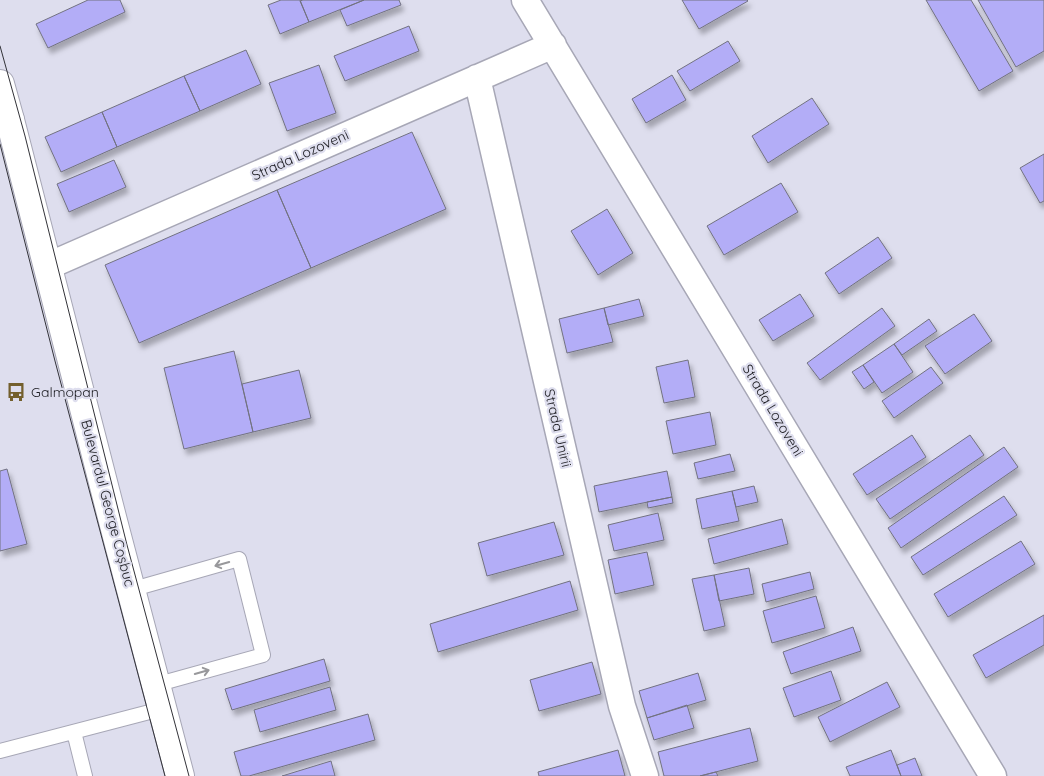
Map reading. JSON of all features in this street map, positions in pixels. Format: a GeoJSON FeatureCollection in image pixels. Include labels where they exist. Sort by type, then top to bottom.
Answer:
{"type":"FeatureCollection","features":[{"type":"Feature","properties":{"kind":"main road","name":"Bulevardul George Coșbuc"},"geometry":{"type":"LineString","coordinates":[[0,84],[5,122],[48,266],[130,590],[180,776]]}},
{"type":"Feature","properties":{"kind":"street","name":"Strada Lozoveni"},"geometry":{"type":"LineString","coordinates":[[525,0],[993,776]]}},
{"type":"Feature","properties":{"kind":"street","name":"Strada Lozoveni"},"geometry":{"type":"LineString","coordinates":[[48,266],[552,45]]}},
{"type":"Feature","properties":{"kind":"street","name":"Strada Unirii"},"geometry":{"type":"LineString","coordinates":[[477,78],[622,706],[644,776]]}},
{"type":"Feature","properties":{"kind":"lane"},"geometry":{"type":"LineString","coordinates":[[0,751],[74,732],[263,655],[239,559],[130,590]]}},
{"type":"Feature","properties":{"kind":"lane"},"geometry":{"type":"LineString","coordinates":[[74,732],[85,776]]}},
{"type":"Feature","properties":{"kind":"building"},"geometry":{"type":"Polygon","coordinates":[[[88,0],[120,0],[125,12],[48,48],[36,24],[88,0]]]}},
{"type":"Feature","properties":{"kind":"building"},"geometry":{"type":"Polygon","coordinates":[[[281,0],[300,0],[309,22],[280,34],[268,5],[281,0]]]}},
{"type":"Feature","properties":{"kind":"building"},"geometry":{"type":"Polygon","coordinates":[[[364,0],[309,22],[300,1],[364,0]]]}},
{"type":"Feature","properties":{"kind":"building"},"geometry":{"type":"Polygon","coordinates":[[[364,0],[399,0],[401,5],[347,26],[340,10],[364,0]]]}},
{"type":"Feature","properties":{"kind":"building"},"geometry":{"type":"Polygon","coordinates":[[[682,0],[747,0],[748,1],[699,29],[682,0]]]}},
{"type":"Feature","properties":{"kind":"building"},"geometry":{"type":"Polygon","coordinates":[[[926,0],[971,0],[1013,71],[979,91],[926,0]]]}},
{"type":"Feature","properties":{"kind":"building"},"geometry":{"type":"Polygon","coordinates":[[[978,0],[1044,0],[1044,51],[1016,67],[978,0]]]}},
{"type":"Feature","properties":{"kind":"building"},"geometry":{"type":"Polygon","coordinates":[[[409,26],[419,51],[345,81],[334,56],[409,26]]]}},
{"type":"Feature","properties":{"kind":"building"},"geometry":{"type":"Polygon","coordinates":[[[728,41],[740,61],[690,91],[677,71],[728,41]]]}},
{"type":"Feature","properties":{"kind":"building"},"geometry":{"type":"Polygon","coordinates":[[[246,50],[261,84],[200,111],[184,76],[246,50]]]}},
{"type":"Feature","properties":{"kind":"building"},"geometry":{"type":"Polygon","coordinates":[[[319,65],[336,113],[287,131],[269,83],[319,65]]]}},
{"type":"Feature","properties":{"kind":"building"},"geometry":{"type":"Polygon","coordinates":[[[672,75],[686,100],[646,123],[632,99],[672,75]]]}},
{"type":"Feature","properties":{"kind":"building"},"geometry":{"type":"Polygon","coordinates":[[[184,76],[200,111],[117,147],[102,112],[184,76]]]}},
{"type":"Feature","properties":{"kind":"building"},"geometry":{"type":"Polygon","coordinates":[[[812,98],[829,124],[768,163],[752,136],[812,98]]]}},
{"type":"Feature","properties":{"kind":"building"},"geometry":{"type":"Polygon","coordinates":[[[102,112],[117,147],[61,172],[45,137],[102,112]]]}},
{"type":"Feature","properties":{"kind":"building"},"geometry":{"type":"Polygon","coordinates":[[[412,132],[446,209],[311,268],[277,190],[412,132]]]}},
{"type":"Feature","properties":{"kind":"building"},"geometry":{"type":"Polygon","coordinates":[[[1044,154],[1044,201],[1040,203],[1020,168],[1044,154]]]}},
{"type":"Feature","properties":{"kind":"building"},"geometry":{"type":"Polygon","coordinates":[[[114,160],[126,187],[69,212],[57,184],[114,160]]]}},
{"type":"Feature","properties":{"kind":"building"},"geometry":{"type":"Polygon","coordinates":[[[781,183],[798,212],[724,255],[707,226],[781,183]]]}},
{"type":"Feature","properties":{"kind":"building"},"geometry":{"type":"Polygon","coordinates":[[[277,190],[311,268],[139,343],[105,265],[277,190]]]}},
{"type":"Feature","properties":{"kind":"building"},"geometry":{"type":"Polygon","coordinates":[[[607,209],[633,253],[598,275],[571,231],[607,209]]]}},
{"type":"Feature","properties":{"kind":"building"},"geometry":{"type":"Polygon","coordinates":[[[878,237],[892,258],[839,294],[825,273],[878,237]]]}},
{"type":"Feature","properties":{"kind":"building"},"geometry":{"type":"Polygon","coordinates":[[[800,294],[814,316],[773,341],[759,320],[800,294]]]}},
{"type":"Feature","properties":{"kind":"building"},"geometry":{"type":"Polygon","coordinates":[[[639,299],[644,316],[608,325],[604,308],[639,299]]]}},
{"type":"Feature","properties":{"kind":"building"},"geometry":{"type":"Polygon","coordinates":[[[604,308],[613,342],[567,353],[559,319],[604,308]]]}},
{"type":"Feature","properties":{"kind":"building"},"geometry":{"type":"Polygon","coordinates":[[[882,308],[895,326],[820,380],[807,363],[882,308]]]}},
{"type":"Feature","properties":{"kind":"building"},"geometry":{"type":"Polygon","coordinates":[[[974,314],[992,341],[945,374],[925,346],[974,314]]]}},
{"type":"Feature","properties":{"kind":"building"},"geometry":{"type":"Polygon","coordinates":[[[929,319],[937,331],[902,355],[894,344],[929,319]]]}},
{"type":"Feature","properties":{"kind":"building"},"geometry":{"type":"Polygon","coordinates":[[[894,344],[913,372],[882,393],[863,365],[894,344]]]}},
{"type":"Feature","properties":{"kind":"building"},"geometry":{"type":"Polygon","coordinates":[[[234,351],[253,432],[184,449],[164,368],[234,351]]]}},
{"type":"Feature","properties":{"kind":"building"},"geometry":{"type":"Polygon","coordinates":[[[688,360],[695,397],[664,403],[656,367],[688,360]]]}},
{"type":"Feature","properties":{"kind":"building"},"geometry":{"type":"Polygon","coordinates":[[[863,365],[874,382],[864,389],[852,372],[863,365]]]}},
{"type":"Feature","properties":{"kind":"building"},"geometry":{"type":"Polygon","coordinates":[[[931,367],[943,383],[894,418],[882,401],[931,367]]]}},
{"type":"Feature","properties":{"kind":"building"},"geometry":{"type":"Polygon","coordinates":[[[299,370],[311,418],[253,432],[242,384],[299,370]]]}},
{"type":"Feature","properties":{"kind":"building"},"geometry":{"type":"Polygon","coordinates":[[[710,412],[716,445],[673,454],[666,421],[710,412]]]}},
{"type":"Feature","properties":{"kind":"building"},"geometry":{"type":"Polygon","coordinates":[[[912,435],[926,457],[867,495],[853,474],[912,435]]]}},
{"type":"Feature","properties":{"kind":"building"},"geometry":{"type":"Polygon","coordinates":[[[970,435],[984,455],[890,519],[876,499],[970,435]]]}},
{"type":"Feature","properties":{"kind":"building"},"geometry":{"type":"Polygon","coordinates":[[[1004,447],[1018,467],[901,548],[888,528],[1004,447]]]}},
{"type":"Feature","properties":{"kind":"building"},"geometry":{"type":"Polygon","coordinates":[[[730,454],[735,471],[698,479],[694,463],[730,454]]]}},
{"type":"Feature","properties":{"kind":"building"},"geometry":{"type":"Polygon","coordinates":[[[7,469],[27,544],[0,551],[0,471],[7,469]]]}},
{"type":"Feature","properties":{"kind":"building"},"geometry":{"type":"Polygon","coordinates":[[[667,471],[672,497],[599,512],[594,486],[667,471]]]}},
{"type":"Feature","properties":{"kind":"building"},"geometry":{"type":"Polygon","coordinates":[[[754,486],[758,502],[736,507],[732,491],[754,486]]]}},
{"type":"Feature","properties":{"kind":"building"},"geometry":{"type":"Polygon","coordinates":[[[732,491],[739,521],[702,529],[696,499],[732,491]]]}},
{"type":"Feature","properties":{"kind":"building"},"geometry":{"type":"Polygon","coordinates":[[[1004,496],[1017,515],[923,575],[911,557],[1004,496]]]}},
{"type":"Feature","properties":{"kind":"building"},"geometry":{"type":"Polygon","coordinates":[[[672,497],[673,503],[648,508],[647,502],[672,497]]]}},
{"type":"Feature","properties":{"kind":"building"},"geometry":{"type":"Polygon","coordinates":[[[658,513],[664,540],[614,551],[608,525],[658,513]]]}},
{"type":"Feature","properties":{"kind":"building"},"geometry":{"type":"Polygon","coordinates":[[[782,519],[788,544],[714,564],[708,539],[782,519]]]}},
{"type":"Feature","properties":{"kind":"building"},"geometry":{"type":"Polygon","coordinates":[[[554,522],[564,555],[487,576],[478,543],[554,522]]]}},
{"type":"Feature","properties":{"kind":"building"},"geometry":{"type":"Polygon","coordinates":[[[1021,541],[1035,564],[948,617],[934,594],[1021,541]]]}},
{"type":"Feature","properties":{"kind":"building"},"geometry":{"type":"Polygon","coordinates":[[[647,552],[654,585],[615,594],[608,560],[647,552]]]}},
{"type":"Feature","properties":{"kind":"building"},"geometry":{"type":"Polygon","coordinates":[[[749,568],[754,594],[719,601],[714,575],[749,568]]]}},
{"type":"Feature","properties":{"kind":"building"},"geometry":{"type":"Polygon","coordinates":[[[810,572],[814,589],[766,602],[762,584],[810,572]]]}},
{"type":"Feature","properties":{"kind":"building"},"geometry":{"type":"Polygon","coordinates":[[[714,575],[725,626],[704,631],[692,579],[714,575]]]}},
{"type":"Feature","properties":{"kind":"building"},"geometry":{"type":"Polygon","coordinates":[[[570,581],[578,610],[438,652],[430,624],[570,581]]]}},
{"type":"Feature","properties":{"kind":"building"},"geometry":{"type":"Polygon","coordinates":[[[816,596],[825,628],[772,643],[763,611],[816,596]]]}},
{"type":"Feature","properties":{"kind":"building"},"geometry":{"type":"Polygon","coordinates":[[[1044,615],[1044,645],[986,678],[973,655],[1044,615]]]}},
{"type":"Feature","properties":{"kind":"building"},"geometry":{"type":"Polygon","coordinates":[[[853,627],[861,651],[791,674],[783,652],[853,627]]]}},
{"type":"Feature","properties":{"kind":"building"},"geometry":{"type":"Polygon","coordinates":[[[324,659],[330,681],[232,710],[225,689],[324,659]]]}},
{"type":"Feature","properties":{"kind":"building"},"geometry":{"type":"Polygon","coordinates":[[[592,662],[601,694],[539,711],[530,680],[592,662]]]}},
{"type":"Feature","properties":{"kind":"building"},"geometry":{"type":"Polygon","coordinates":[[[831,671],[841,700],[794,717],[783,688],[831,671]]]}},
{"type":"Feature","properties":{"kind":"building"},"geometry":{"type":"Polygon","coordinates":[[[698,673],[706,700],[647,718],[639,691],[698,673]]]}},
{"type":"Feature","properties":{"kind":"building"},"geometry":{"type":"Polygon","coordinates":[[[887,682],[900,707],[830,742],[818,717],[887,682]]]}},
{"type":"Feature","properties":{"kind":"building"},"geometry":{"type":"Polygon","coordinates":[[[330,687],[336,710],[260,732],[254,710],[330,687]]]}},
{"type":"Feature","properties":{"kind":"building"},"geometry":{"type":"Polygon","coordinates":[[[687,705],[694,728],[654,740],[647,718],[687,705]]]}},
{"type":"Feature","properties":{"kind":"building"},"geometry":{"type":"Polygon","coordinates":[[[368,714],[375,740],[249,776],[241,776],[234,752],[368,714]]]}},
{"type":"Feature","properties":{"kind":"building"},"geometry":{"type":"Polygon","coordinates":[[[750,728],[758,761],[700,776],[664,776],[658,752],[750,728]]]}},
{"type":"Feature","properties":{"kind":"building"},"geometry":{"type":"Polygon","coordinates":[[[618,750],[625,776],[539,776],[538,772],[618,750]]]}},
{"type":"Feature","properties":{"kind":"building"},"geometry":{"type":"Polygon","coordinates":[[[891,750],[901,776],[850,776],[846,767],[891,750]]]}},
{"type":"Feature","properties":{"kind":"building"},"geometry":{"type":"Polygon","coordinates":[[[915,758],[922,776],[901,776],[897,765],[915,758]]]}},
{"type":"Feature","properties":{"kind":"building"},"geometry":{"type":"Polygon","coordinates":[[[331,761],[335,776],[282,776],[331,761]]]}},
{"type":"Feature","properties":{"kind":"building"},"geometry":{"type":"Polygon","coordinates":[[[716,772],[718,776],[700,776],[716,772]]]}},
{"type":"Feature","properties":{"kind":"tram line"},"geometry":{"type":"LineString","coordinates":[[0,46],[25,136],[127,545],[189,776]]}},
{"type":"Feature","properties":{"kind":"tram line"},"geometry":{"type":"LineString","coordinates":[[0,144],[55,361],[165,776]]}},
{"type":"Feature","properties":{"kind":"place","name":"Galmopan"},"geometry":{"type":"Point","coordinates":[16,392]}}]}
